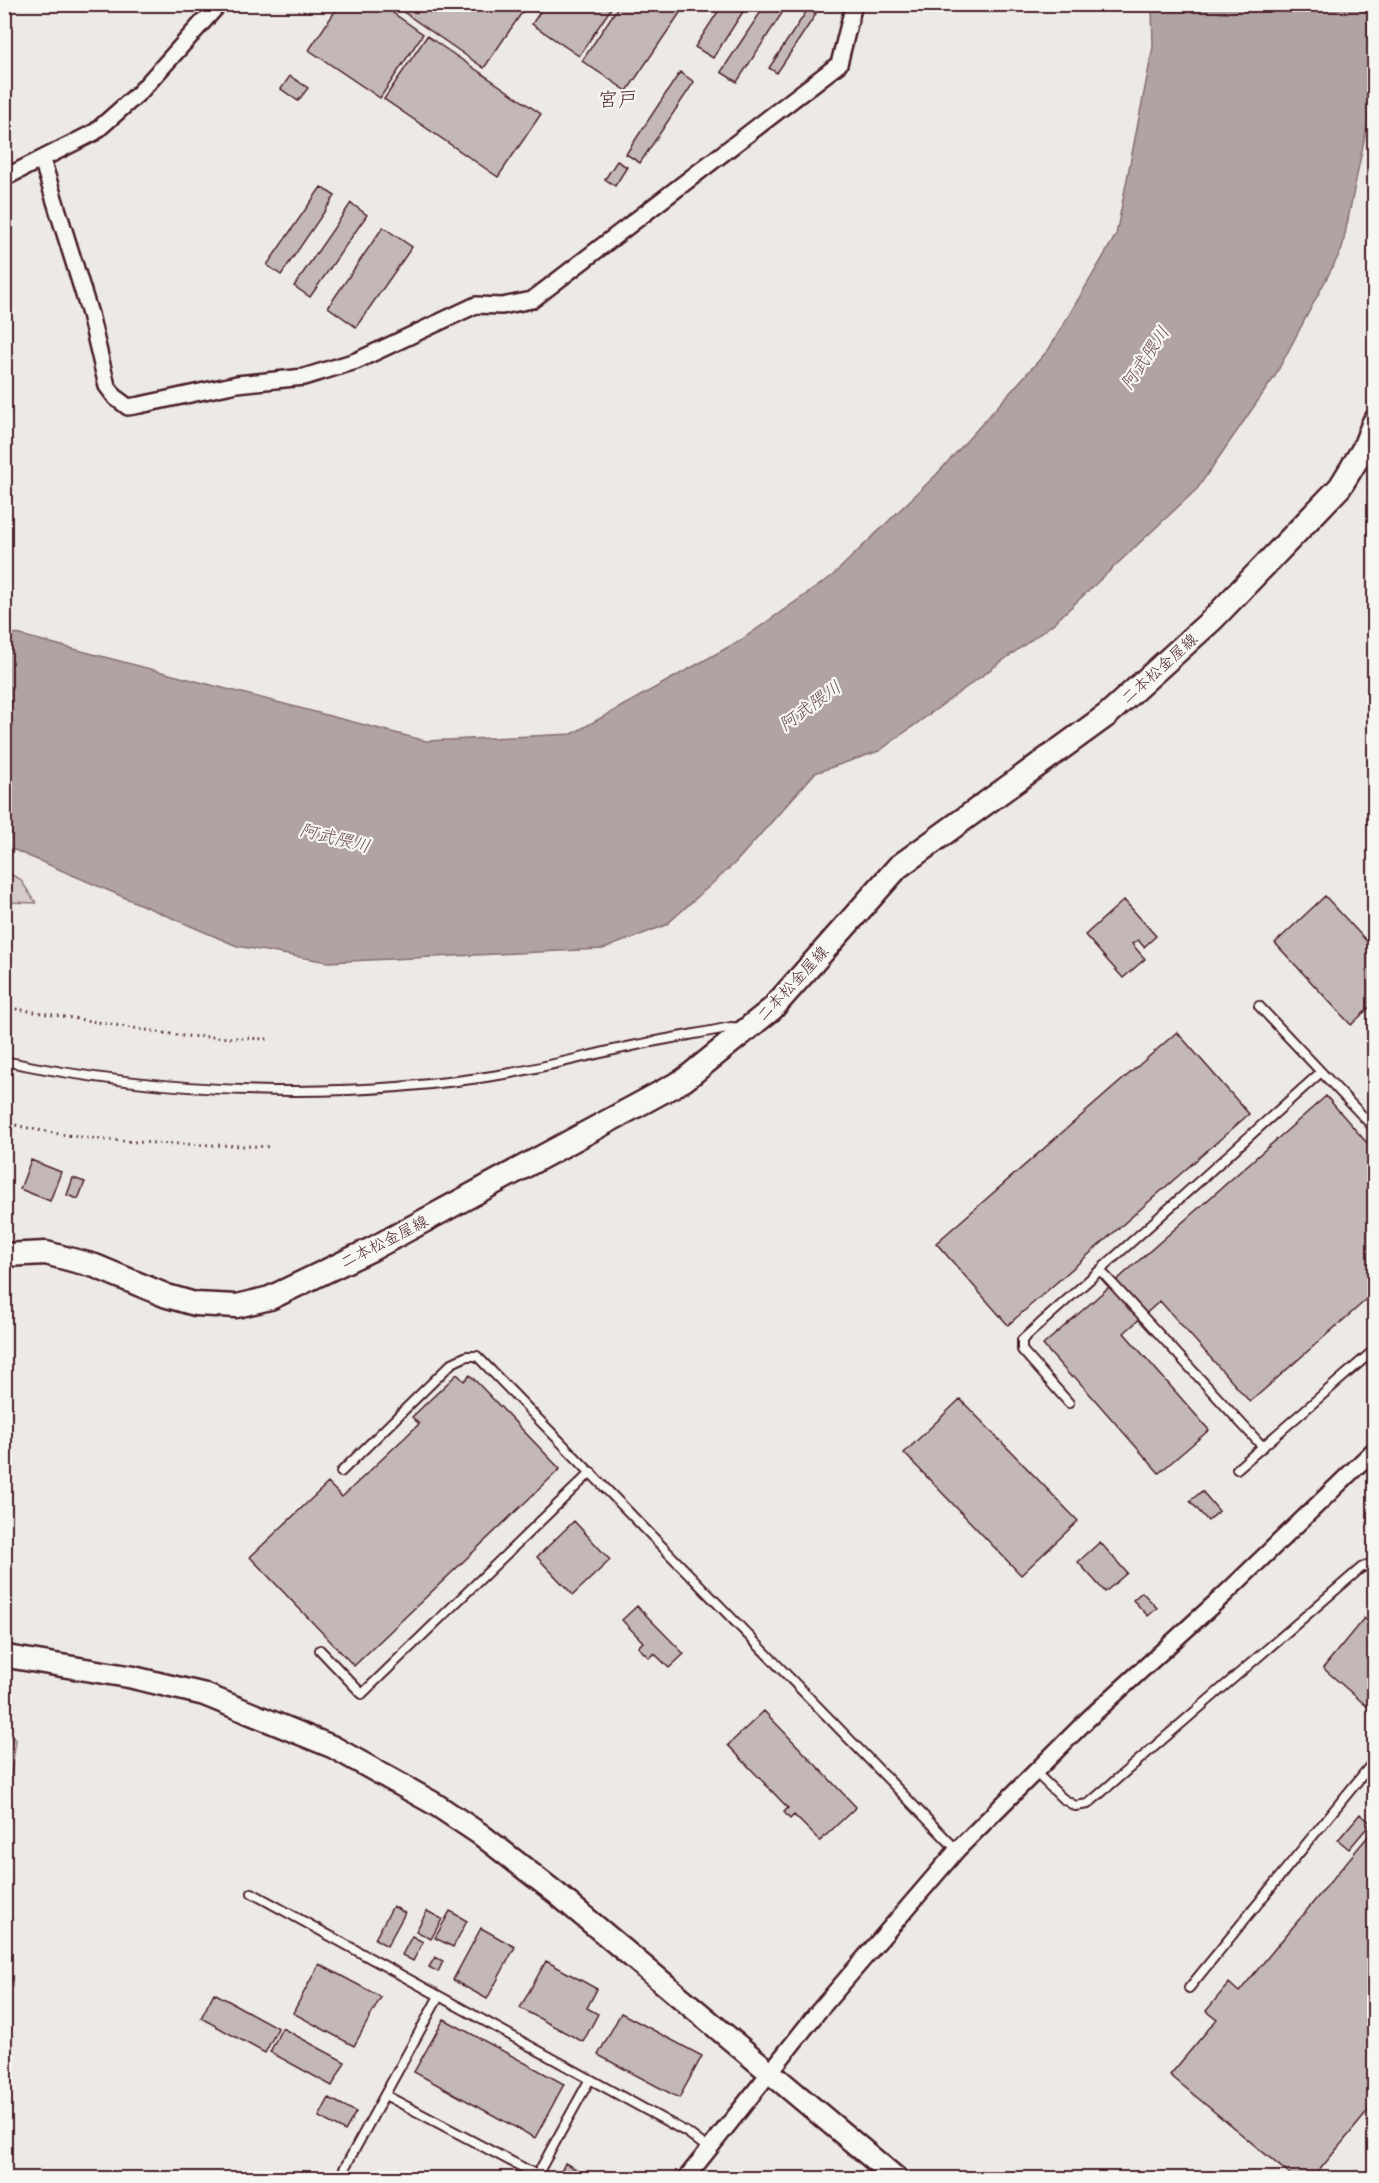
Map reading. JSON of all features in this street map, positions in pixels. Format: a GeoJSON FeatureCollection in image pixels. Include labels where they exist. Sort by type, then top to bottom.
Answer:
{"type":"FeatureCollection","features":[{"type":"Feature","properties":{"kind":"main road","name":"二本松金屋線"},"geometry":{"type":"LineString","coordinates":[[4,1255],[46,1253],[95,1266],[167,1296],[195,1304],[237,1306],[270,1298],[372,1249],[684,1080],[772,1009],[898,867],[1107,715],[1213,619],[1340,487],[1364,448],[1374,422]]}},
{"type":"Feature","properties":{"kind":"street"},"geometry":{"type":"LineString","coordinates":[[4,178],[95,132],[140,92],[219,4]]}},
{"type":"Feature","properties":{"kind":"street"},"geometry":{"type":"LineString","coordinates":[[44,166],[90,314],[107,386],[116,398],[128,406],[140,405],[237,384],[304,377],[356,361],[476,305],[502,306],[532,300],[839,64],[854,4]]}},
{"type":"Feature","properties":{"kind":"street"},"geometry":{"type":"LineString","coordinates":[[686,2178],[817,2013],[957,1850],[1035,1772],[1374,1450]]}},
{"type":"Feature","properties":{"kind":"street"},"geometry":{"type":"LineString","coordinates":[[4,1656],[131,1677],[203,1694],[293,1730],[362,1763],[435,1804],[480,1834],[556,1893],[769,2075],[896,2178]]}},
{"type":"Feature","properties":{"kind":"lane"},"geometry":{"type":"LineString","coordinates":[[1259,1006],[1374,1128]]}},
{"type":"Feature","properties":{"kind":"lane"},"geometry":{"type":"LineString","coordinates":[[4,1061],[126,1083],[204,1089],[294,1090],[433,1082],[505,1074],[731,1027],[747,1030]]}},
{"type":"Feature","properties":{"kind":"lane"},"geometry":{"type":"LineString","coordinates":[[1069,1403],[1022,1350],[1022,1340],[1320,1073]]}},
{"type":"Feature","properties":{"kind":"lane"},"geometry":{"type":"LineString","coordinates":[[1100,1270],[1263,1447]]}},
{"type":"Feature","properties":{"kind":"lane"},"geometry":{"type":"LineString","coordinates":[[1238,1469],[1374,1350]]}},
{"type":"Feature","properties":{"kind":"lane"},"geometry":{"type":"LineString","coordinates":[[340,1472],[452,1363],[467,1356],[477,1356],[957,1850]]}},
{"type":"Feature","properties":{"kind":"lane"},"geometry":{"type":"LineString","coordinates":[[320,1650],[362,1694],[591,1472]]}},
{"type":"Feature","properties":{"kind":"lane"},"geometry":{"type":"LineString","coordinates":[[1035,1772],[1062,1798],[1075,1806],[1088,1803],[1361,1568],[1374,1562]]}},
{"type":"Feature","properties":{"kind":"lane"},"geometry":{"type":"LineString","coordinates":[[1189,1988],[1374,1761]]}},
{"type":"Feature","properties":{"kind":"lane"},"geometry":{"type":"LineString","coordinates":[[252,1893],[688,2133],[709,2149]]}},
{"type":"Feature","properties":{"kind":"lane"},"geometry":{"type":"LineString","coordinates":[[339,2178],[439,1996]]}},
{"type":"Feature","properties":{"kind":"lane"},"geometry":{"type":"LineString","coordinates":[[385,2095],[536,2177],[590,2079]]}},
{"type":"Feature","properties":{"kind":"path"},"geometry":{"type":"LineString","coordinates":[[4,1006],[183,1036],[268,1039]]}},
{"type":"Feature","properties":{"kind":"path"},"geometry":{"type":"LineString","coordinates":[[4,1122],[27,1129],[127,1141],[272,1147]]}},
{"type":"Feature","properties":{"kind":"shaded area"},"geometry":{"type":"Polygon","coordinates":[[[4,871],[20,879],[36,903],[5,902],[4,871]]]}},
{"type":"Feature","properties":{"kind":"shaded area"},"geometry":{"type":"Polygon","coordinates":[[[5,1732],[16,1740],[6,1809],[10,1932],[5,1955],[5,1732]]]}},
{"type":"Feature","properties":{"kind":"water","name":"阿武隈川"},"geometry":{"type":"Polygon","coordinates":[[[1152,5],[1369,5],[1374,32],[1374,91],[1342,249],[1275,376],[1197,489],[1053,624],[879,751],[815,773],[735,863],[666,925],[603,949],[328,962],[237,946],[5,846],[5,631],[426,741],[572,734],[741,640],[832,576],[936,475],[1049,349],[1116,235],[1153,47],[1152,5]]]}},
{"type":"Feature","properties":{"kind":"building"},"geometry":{"type":"Polygon","coordinates":[[[340,4],[380,4],[423,34],[380,98],[309,50],[340,4]]]}},
{"type":"Feature","properties":{"kind":"building"},"geometry":{"type":"Polygon","coordinates":[[[392,4],[527,4],[527,5],[484,68],[392,4]]]}},
{"type":"Feature","properties":{"kind":"building"},"geometry":{"type":"Polygon","coordinates":[[[545,4],[614,4],[579,56],[532,24],[545,4]]]}},
{"type":"Feature","properties":{"kind":"building"},"geometry":{"type":"Polygon","coordinates":[[[620,4],[686,4],[627,91],[582,61],[620,4]]]}},
{"type":"Feature","properties":{"kind":"building"},"geometry":{"type":"Polygon","coordinates":[[[723,4],[748,4],[713,58],[695,47],[723,4]]]}},
{"type":"Feature","properties":{"kind":"building"},"geometry":{"type":"Polygon","coordinates":[[[766,4],[788,4],[737,82],[721,72],[766,4]]]}},
{"type":"Feature","properties":{"kind":"building"},"geometry":{"type":"Polygon","coordinates":[[[808,9],[816,14],[777,73],[769,68],[808,9]]]}},
{"type":"Feature","properties":{"kind":"building"},"geometry":{"type":"Polygon","coordinates":[[[427,36],[541,114],[498,177],[384,99],[427,36]]]}},
{"type":"Feature","properties":{"kind":"building"},"geometry":{"type":"Polygon","coordinates":[[[680,72],[694,82],[640,163],[626,154],[680,72]]]}},
{"type":"Feature","properties":{"kind":"building"},"geometry":{"type":"Polygon","coordinates":[[[290,76],[308,88],[298,101],[281,89],[290,76]]]}},
{"type":"Feature","properties":{"kind":"building"},"geometry":{"type":"Polygon","coordinates":[[[617,161],[627,167],[615,186],[605,179],[617,161]]]}},
{"type":"Feature","properties":{"kind":"building"},"geometry":{"type":"Polygon","coordinates":[[[321,187],[335,196],[281,275],[267,265],[321,187]]]}},
{"type":"Feature","properties":{"kind":"building"},"geometry":{"type":"Polygon","coordinates":[[[351,203],[367,215],[310,297],[294,286],[351,203]]]}},
{"type":"Feature","properties":{"kind":"building"},"geometry":{"type":"Polygon","coordinates":[[[383,227],[412,247],[356,327],[328,307],[383,227]]]}},
{"type":"Feature","properties":{"kind":"building"},"geometry":{"type":"Polygon","coordinates":[[[1325,896],[1374,949],[1374,1003],[1351,1025],[1275,943],[1325,896]]]}},
{"type":"Feature","properties":{"kind":"building"},"geometry":{"type":"Polygon","coordinates":[[[1124,900],[1156,936],[1144,947],[1138,940],[1132,944],[1145,959],[1123,978],[1085,935],[1124,900]]]}},
{"type":"Feature","properties":{"kind":"building"},"geometry":{"type":"Polygon","coordinates":[[[1177,1032],[1249,1114],[1008,1325],[936,1243],[1177,1032]]]}},
{"type":"Feature","properties":{"kind":"building"},"geometry":{"type":"Polygon","coordinates":[[[1326,1096],[1374,1151],[1374,1293],[1250,1402],[1160,1301],[1124,1333],[1209,1430],[1159,1473],[1074,1376],[1072,1378],[1043,1345],[1326,1096]]]}},
{"type":"Feature","properties":{"kind":"building"},"geometry":{"type":"Polygon","coordinates":[[[31,1160],[61,1172],[50,1201],[20,1189],[31,1160]]]}},
{"type":"Feature","properties":{"kind":"building"},"geometry":{"type":"Polygon","coordinates":[[[73,1178],[85,1182],[78,1199],[67,1195],[73,1178]]]}},
{"type":"Feature","properties":{"kind":"building"},"geometry":{"type":"Polygon","coordinates":[[[457,1374],[464,1381],[470,1375],[560,1469],[354,1666],[250,1557],[328,1483],[342,1497],[419,1424],[412,1417],[457,1374]]]}},
{"type":"Feature","properties":{"kind":"building"},"geometry":{"type":"Polygon","coordinates":[[[960,1399],[1078,1521],[1021,1575],[904,1453],[960,1399]]]}},
{"type":"Feature","properties":{"kind":"building"},"geometry":{"type":"Polygon","coordinates":[[[1202,1491],[1219,1511],[1208,1521],[1190,1501],[1202,1491]]]}},
{"type":"Feature","properties":{"kind":"building"},"geometry":{"type":"Polygon","coordinates":[[[574,1521],[610,1560],[573,1595],[537,1557],[574,1521]]]}},
{"type":"Feature","properties":{"kind":"building"},"geometry":{"type":"Polygon","coordinates":[[[1100,1542],[1127,1573],[1105,1592],[1078,1562],[1100,1542]]]}},
{"type":"Feature","properties":{"kind":"building"},"geometry":{"type":"Polygon","coordinates":[[[1142,1592],[1157,1608],[1148,1616],[1133,1600],[1142,1592]]]}},
{"type":"Feature","properties":{"kind":"building"},"geometry":{"type":"Polygon","coordinates":[[[637,1606],[684,1654],[669,1668],[654,1653],[649,1658],[638,1647],[643,1642],[622,1620],[637,1606]]]}},
{"type":"Feature","properties":{"kind":"building"},"geometry":{"type":"Polygon","coordinates":[[[1364,1618],[1374,1627],[1374,1704],[1370,1709],[1323,1668],[1364,1618]]]}},
{"type":"Feature","properties":{"kind":"building"},"geometry":{"type":"Polygon","coordinates":[[[764,1711],[856,1807],[820,1841],[794,1815],[790,1819],[784,1812],[788,1808],[728,1745],[764,1711]]]}},
{"type":"Feature","properties":{"kind":"building"},"geometry":{"type":"Polygon","coordinates":[[[1360,1814],[1371,1823],[1349,1849],[1338,1840],[1360,1814]]]}},
{"type":"Feature","properties":{"kind":"building"},"geometry":{"type":"Polygon","coordinates":[[[1374,1829],[1374,2104],[1313,2178],[1294,2178],[1170,2075],[1217,2019],[1206,2011],[1229,1983],[1239,1992],[1374,1829]]]}},
{"type":"Feature","properties":{"kind":"building"},"geometry":{"type":"Polygon","coordinates":[[[393,1906],[405,1913],[387,1946],[375,1939],[393,1906]]]}},
{"type":"Feature","properties":{"kind":"building"},"geometry":{"type":"Polygon","coordinates":[[[427,1911],[442,1919],[431,1939],[416,1931],[427,1911]]]}},
{"type":"Feature","properties":{"kind":"building"},"geometry":{"type":"Polygon","coordinates":[[[450,1911],[467,1921],[453,1947],[435,1938],[450,1911]]]}},
{"type":"Feature","properties":{"kind":"building"},"geometry":{"type":"Polygon","coordinates":[[[481,1928],[515,1947],[487,1999],[453,1980],[481,1928]]]}},
{"type":"Feature","properties":{"kind":"building"},"geometry":{"type":"Polygon","coordinates":[[[412,1936],[423,1942],[413,1961],[402,1955],[412,1936]]]}},
{"type":"Feature","properties":{"kind":"building"},"geometry":{"type":"Polygon","coordinates":[[[435,1957],[443,1961],[438,1972],[429,1967],[435,1957]]]}},
{"type":"Feature","properties":{"kind":"building"},"geometry":{"type":"Polygon","coordinates":[[[546,1961],[597,1989],[587,2008],[598,2014],[583,2042],[520,2008],[546,1961]]]}},
{"type":"Feature","properties":{"kind":"building"},"geometry":{"type":"Polygon","coordinates":[[[319,1964],[381,1997],[354,2046],[293,2013],[319,1964]]]}},
{"type":"Feature","properties":{"kind":"building"},"geometry":{"type":"Polygon","coordinates":[[[214,1993],[278,2028],[265,2053],[201,2018],[214,1993]]]}},
{"type":"Feature","properties":{"kind":"building"},"geometry":{"type":"Polygon","coordinates":[[[621,2013],[702,2056],[679,2098],[598,2055],[621,2013]]]}},
{"type":"Feature","properties":{"kind":"building"},"geometry":{"type":"Polygon","coordinates":[[[444,2019],[564,2084],[535,2138],[414,2072],[444,2019]]]}},
{"type":"Feature","properties":{"kind":"building"},"geometry":{"type":"Polygon","coordinates":[[[282,2028],[345,2062],[332,2086],[270,2052],[282,2028]]]}},
{"type":"Feature","properties":{"kind":"building"},"geometry":{"type":"Polygon","coordinates":[[[329,2098],[356,2112],[345,2131],[319,2117],[329,2098]]]}},
{"type":"Feature","properties":{"kind":"building"},"geometry":{"type":"Polygon","coordinates":[[[565,2163],[579,2171],[575,2178],[560,2174],[565,2163]]]}},
{"type":"Feature","properties":{"kind":"district","name":"宮戸"},"geometry":{"type":"Point","coordinates":[618,99]}}]}
